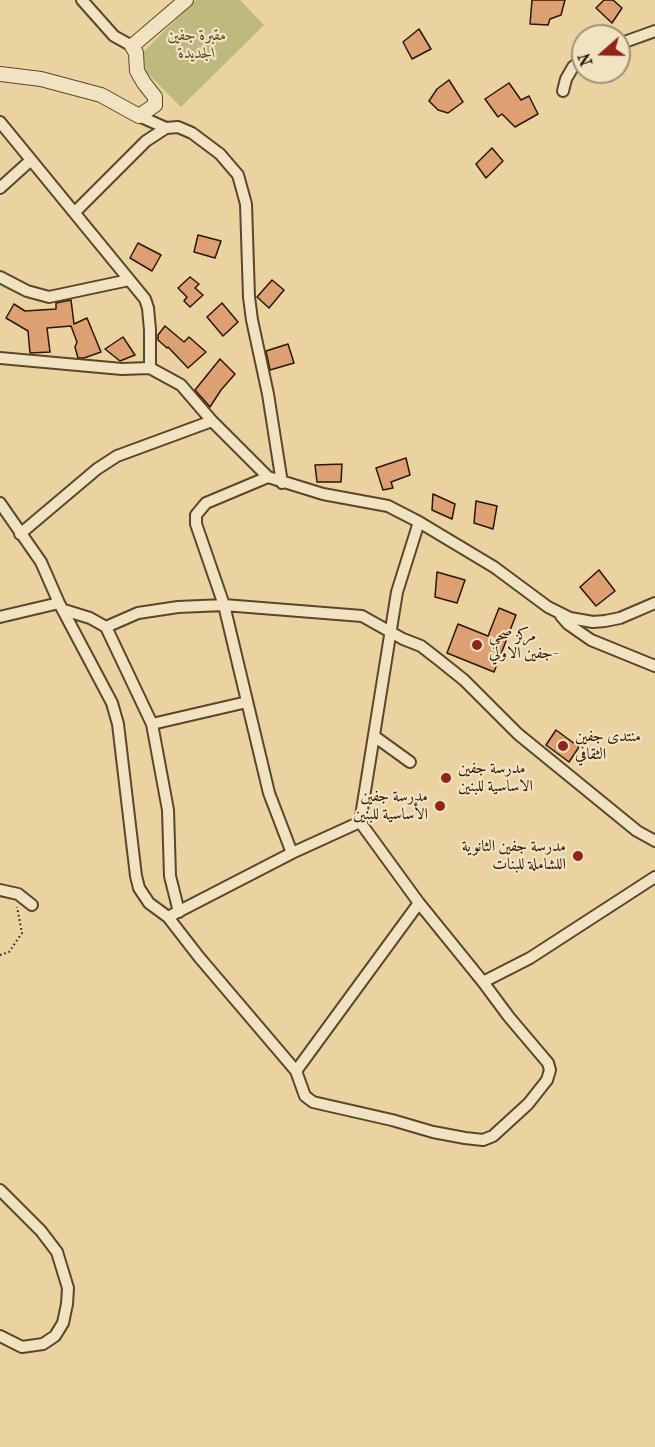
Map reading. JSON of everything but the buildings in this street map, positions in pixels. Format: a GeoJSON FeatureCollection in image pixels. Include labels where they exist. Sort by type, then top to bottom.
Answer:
{"type":"FeatureCollection","features":[{"type":"Feature","properties":{"kind":"street"},"geometry":{"type":"LineString","coordinates":[[82,0],[114,36],[132,46],[136,52],[137,71],[155,97],[155,105],[139,116]]}},
{"type":"Feature","properties":{"kind":"street"},"geometry":{"type":"LineString","coordinates":[[132,46],[186,0]]}},
{"type":"Feature","properties":{"kind":"street"},"geometry":{"type":"LineString","coordinates":[[631,40],[655,31]]}},
{"type":"Feature","properties":{"kind":"street"},"geometry":{"type":"LineString","coordinates":[[563,91],[571,71]]}},
{"type":"Feature","properties":{"kind":"street"},"geometry":{"type":"LineString","coordinates":[[0,74],[41,79],[101,95],[166,128]]}},
{"type":"Feature","properties":{"kind":"street"},"geometry":{"type":"LineString","coordinates":[[0,122],[145,299],[148,308],[150,368]]}},
{"type":"Feature","properties":{"kind":"street"},"geometry":{"type":"LineString","coordinates":[[75,212],[146,141],[166,128],[178,127],[205,141],[232,166],[242,184],[246,204],[249,297],[282,483]]}},
{"type":"Feature","properties":{"kind":"street"},"geometry":{"type":"LineString","coordinates":[[0,189],[31,160]]}},
{"type":"Feature","properties":{"kind":"street"},"geometry":{"type":"LineString","coordinates":[[0,277],[27,291],[49,297],[129,280]]}},
{"type":"Feature","properties":{"kind":"street"},"geometry":{"type":"LineString","coordinates":[[0,358],[122,369],[150,368],[181,385],[212,421],[268,477],[322,494],[388,506],[494,567],[559,613],[568,624],[591,640],[655,666]]}},
{"type":"Feature","properties":{"kind":"street"},"geometry":{"type":"LineString","coordinates":[[20,534],[97,469],[117,456],[212,421]]}},
{"type":"Feature","properties":{"kind":"street"},"geometry":{"type":"LineString","coordinates":[[268,477],[206,503],[196,515],[196,524],[224,605],[269,793],[292,853]]}},
{"type":"Feature","properties":{"kind":"street"},"geometry":{"type":"LineString","coordinates":[[0,503],[41,562],[61,606],[109,694],[116,714],[139,888],[149,903],[168,917],[296,1071],[305,1096],[313,1102],[433,1132],[483,1140],[493,1136],[528,1104],[547,1080],[550,1070],[544,1057],[508,1017],[483,982],[419,903],[360,822],[397,592],[418,522]]}},
{"type":"Feature","properties":{"kind":"street"},"geometry":{"type":"LineString","coordinates":[[559,613],[582,620],[605,621],[620,618],[655,603]]}},
{"type":"Feature","properties":{"kind":"street"},"geometry":{"type":"LineString","coordinates":[[106,627],[138,613],[224,605],[362,616],[391,633],[421,646],[526,740],[637,831],[655,842]]}},
{"type":"Feature","properties":{"kind":"street"},"geometry":{"type":"LineString","coordinates":[[0,617],[61,606],[106,627],[152,723],[168,810],[170,876],[179,912]]}},
{"type":"Feature","properties":{"kind":"street"},"geometry":{"type":"LineString","coordinates":[[152,723],[247,702]]}},
{"type":"Feature","properties":{"kind":"street"},"geometry":{"type":"LineString","coordinates":[[374,736],[410,762]]}},
{"type":"Feature","properties":{"kind":"street"},"geometry":{"type":"LineString","coordinates":[[168,917],[292,853],[360,822]]}},
{"type":"Feature","properties":{"kind":"street"},"geometry":{"type":"LineString","coordinates":[[483,982],[530,958],[655,877]]}},
{"type":"Feature","properties":{"kind":"street"},"geometry":{"type":"LineString","coordinates":[[0,890],[13,892],[32,905]]}},
{"type":"Feature","properties":{"kind":"street"},"geometry":{"type":"LineString","coordinates":[[296,1071],[419,903]]}},
{"type":"Feature","properties":{"kind":"street"},"geometry":{"type":"LineString","coordinates":[[0,1190],[57,1252],[68,1288],[63,1323],[55,1336],[43,1344],[22,1347],[0,1336]]}},
{"type":"Feature","properties":{"kind":"path"},"geometry":{"type":"LineString","coordinates":[[0,955],[9,952],[22,933],[13,892]]}},
{"type":"Feature","properties":{"kind":"green space","name":"مقبرة جفين الجديدة"},"geometry":{"type":"Polygon","coordinates":[[[196,0],[240,0],[264,25],[181,107],[146,72],[143,52],[196,0]]]}},
{"type":"Feature","properties":{"kind":"place","name":"مركز صحي جفين الاولي-"},"geometry":{"type":"Point","coordinates":[477,645]}},
{"type":"Feature","properties":{"kind":"place","name":"منتدى جفين الثقافي"},"geometry":{"type":"Point","coordinates":[563,746]}},
{"type":"Feature","properties":{"kind":"place","name":"مدرسة جفين الاساسية للبنين"},"geometry":{"type":"Point","coordinates":[446,778]}},
{"type":"Feature","properties":{"kind":"place","name":"مدرسة جفين الأساسية للبنين"},"geometry":{"type":"Point","coordinates":[440,806]}},
{"type":"Feature","properties":{"kind":"place","name":"مدرسة جفين الثانوية اللشاملة للبنات"},"geometry":{"type":"Point","coordinates":[578,856]}}]}
